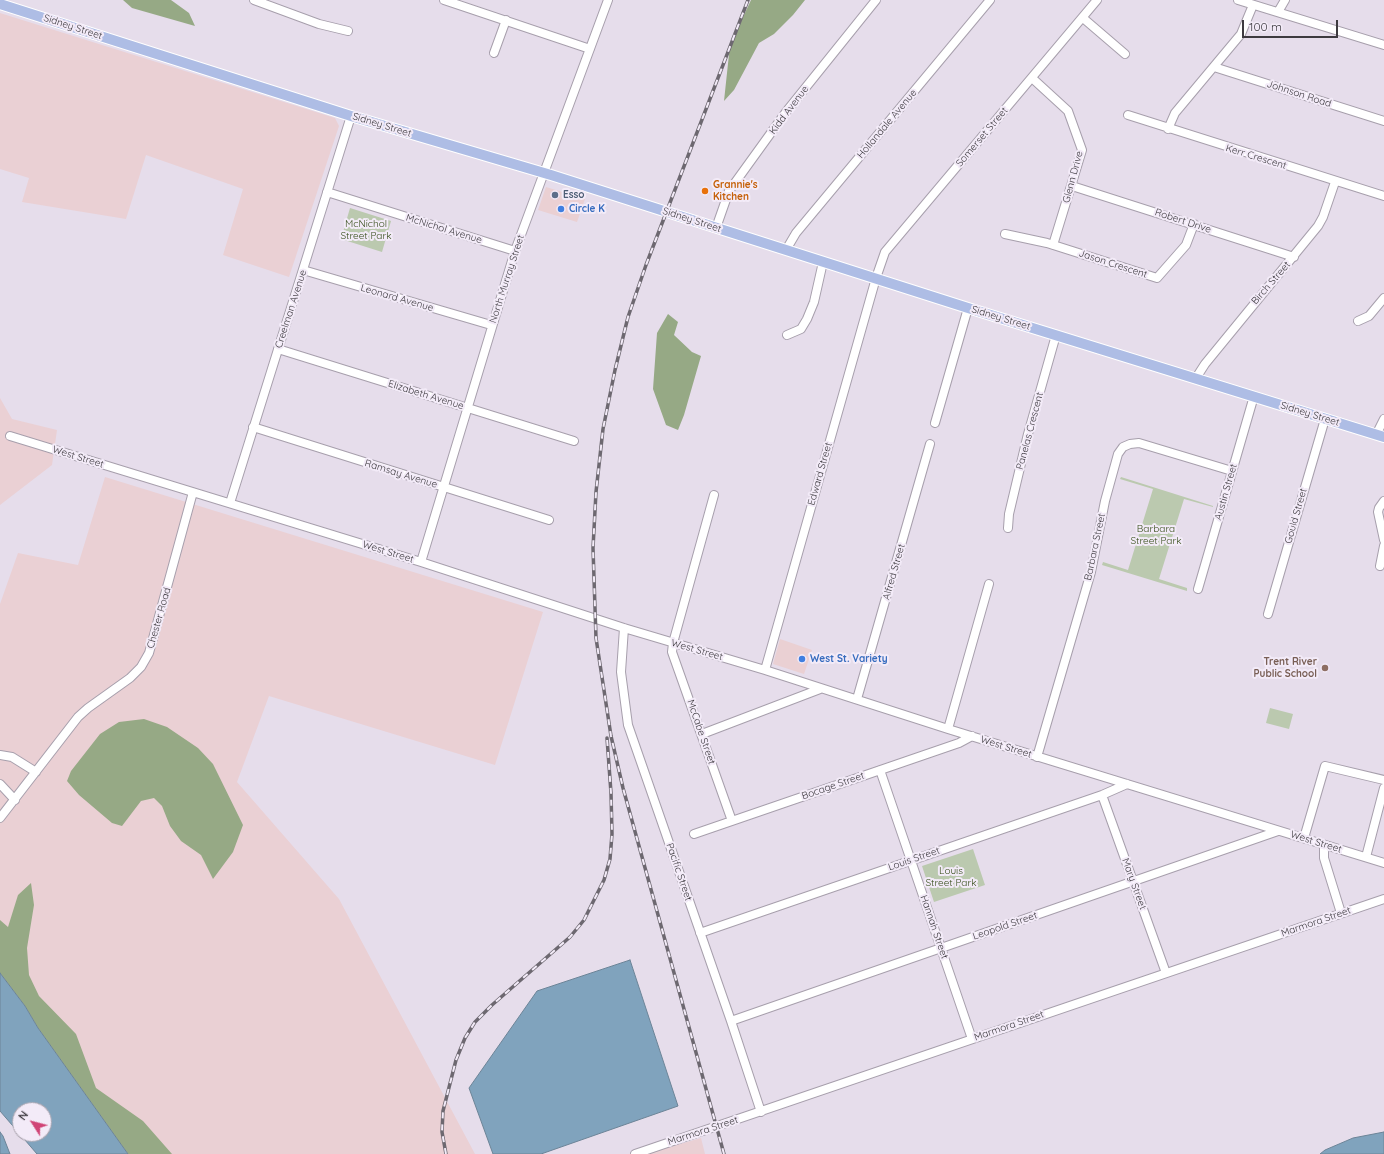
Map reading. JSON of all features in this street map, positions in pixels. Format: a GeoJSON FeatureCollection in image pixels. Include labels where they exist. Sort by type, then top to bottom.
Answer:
{"type":"FeatureCollection","features":[{"type":"Feature","properties":{"kind":"main road","name":"Sidney Street"},"geometry":{"type":"LineString","coordinates":[[0,4],[351,116],[543,173],[968,308],[1380,436]]}},
{"type":"Feature","properties":{"kind":"street"},"geometry":{"type":"LineString","coordinates":[[254,0],[319,24],[348,31]]}},
{"type":"Feature","properties":{"kind":"street"},"geometry":{"type":"LineString","coordinates":[[444,0],[590,49]]}},
{"type":"Feature","properties":{"kind":"street","name":"North Murray Street"},"geometry":{"type":"LineString","coordinates":[[421,562],[442,486],[515,251],[608,0]]}},
{"type":"Feature","properties":{"kind":"street","name":"Kidd Avenue"},"geometry":{"type":"LineString","coordinates":[[716,228],[729,191],[786,112],[876,0]]}},
{"type":"Feature","properties":{"kind":"street","name":"Hollandale Avenue"},"geometry":{"type":"LineString","coordinates":[[786,250],[796,234],[990,0]]}},
{"type":"Feature","properties":{"kind":"street","name":"Somerset Street"},"geometry":{"type":"LineString","coordinates":[[876,278],[885,252],[1097,0]]}},
{"type":"Feature","properties":{"kind":"street"},"geometry":{"type":"LineString","coordinates":[[1238,0],[1384,45]]}},
{"type":"Feature","properties":{"kind":"street"},"geometry":{"type":"LineString","coordinates":[[1278,12],[1285,0]]}},
{"type":"Feature","properties":{"kind":"street"},"geometry":{"type":"LineString","coordinates":[[1168,129],[1175,113],[1241,34],[1253,5]]}},
{"type":"Feature","properties":{"kind":"street"},"geometry":{"type":"LineString","coordinates":[[1083,18],[1125,54]]}},
{"type":"Feature","properties":{"kind":"street"},"geometry":{"type":"LineString","coordinates":[[494,53],[506,20]]}},
{"type":"Feature","properties":{"kind":"street","name":"Johnson Road"},"geometry":{"type":"LineString","coordinates":[[1214,67],[1384,121]]}},
{"type":"Feature","properties":{"kind":"street","name":"Glenn Drive"},"geometry":{"type":"LineString","coordinates":[[1032,78],[1068,111],[1082,150],[1053,245]]}},
{"type":"Feature","properties":{"kind":"street","name":"Kerr Crescent"},"geometry":{"type":"LineString","coordinates":[[1128,115],[1335,182],[1384,196]]}},
{"type":"Feature","properties":{"kind":"street","name":"Creelman Avenue"},"geometry":{"type":"LineString","coordinates":[[230,503],[351,116]]}},
{"type":"Feature","properties":{"kind":"street","name":"Birch Street"},"geometry":{"type":"LineString","coordinates":[[1196,378],[1228,335],[1294,257],[1323,217],[1335,182]]}},
{"type":"Feature","properties":{"kind":"street","name":"Robert Drive"},"geometry":{"type":"LineString","coordinates":[[1072,186],[1294,257]]}},
{"type":"Feature","properties":{"kind":"street","name":"McNichol Avenue"},"geometry":{"type":"LineString","coordinates":[[327,192],[515,251]]}},
{"type":"Feature","properties":{"kind":"street","name":"Jason Crescent"},"geometry":{"type":"LineString","coordinates":[[1005,234],[1024,237],[1053,245],[1157,278],[1186,245],[1194,224]]}},
{"type":"Feature","properties":{"kind":"street"},"geometry":{"type":"LineString","coordinates":[[787,335],[801,329],[807,319],[814,302],[823,262]]}},
{"type":"Feature","properties":{"kind":"street","name":"Leonard Avenue"},"geometry":{"type":"LineString","coordinates":[[303,270],[491,325]]}},
{"type":"Feature","properties":{"kind":"street","name":"Edward Street"},"geometry":{"type":"LineString","coordinates":[[765,670],[876,278]]}},
{"type":"Feature","properties":{"kind":"street"},"geometry":{"type":"LineString","coordinates":[[1358,321],[1369,316],[1384,298]]}},
{"type":"Feature","properties":{"kind":"street"},"geometry":{"type":"LineString","coordinates":[[935,423],[968,308]]}},
{"type":"Feature","properties":{"kind":"street","name":"Panelas Crescent"},"geometry":{"type":"LineString","coordinates":[[1008,528],[1008,514],[1028,434],[1056,335]]}},
{"type":"Feature","properties":{"kind":"street","name":"Elizabeth Avenue"},"geometry":{"type":"LineString","coordinates":[[278,349],[574,441]]}},
{"type":"Feature","properties":{"kind":"street","name":"Austin Street"},"geometry":{"type":"LineString","coordinates":[[1198,588],[1254,396]]}},
{"type":"Feature","properties":{"kind":"street","name":"Gould Street"},"geometry":{"type":"LineString","coordinates":[[1268,614],[1324,419]]}},
{"type":"Feature","properties":{"kind":"street"},"geometry":{"type":"LineString","coordinates":[[1380,436],[1384,419]]}},
{"type":"Feature","properties":{"kind":"street","name":"Ramsay Avenue"},"geometry":{"type":"LineString","coordinates":[[253,427],[549,520]]}},
{"type":"Feature","properties":{"kind":"street","name":"West Street"},"geometry":{"type":"LineString","coordinates":[[10,436],[421,562],[624,628],[765,670],[948,729],[1384,863]]}},
{"type":"Feature","properties":{"kind":"street","name":"Barbara Street"},"geometry":{"type":"LineString","coordinates":[[1037,756],[1091,572],[1105,500],[1118,454],[1124,447],[1130,444],[1138,443],[1232,471]]}},
{"type":"Feature","properties":{"kind":"street","name":"Alfred Street"},"geometry":{"type":"LineString","coordinates":[[858,699],[930,444]]}},
{"type":"Feature","properties":{"kind":"street","name":"Chester Road"},"geometry":{"type":"LineString","coordinates":[[0,818],[83,712],[130,678],[141,667],[149,653],[194,492]]}},
{"type":"Feature","properties":{"kind":"street"},"geometry":{"type":"LineString","coordinates":[[673,643],[714,495]]}},
{"type":"Feature","properties":{"kind":"street"},"geometry":{"type":"LineString","coordinates":[[1384,502],[1379,508],[1378,512],[1384,540]]}},
{"type":"Feature","properties":{"kind":"street"},"geometry":{"type":"LineString","coordinates":[[1380,566],[1384,546]]}},
{"type":"Feature","properties":{"kind":"street"},"geometry":{"type":"LineString","coordinates":[[948,729],[988,584]]}},
{"type":"Feature","properties":{"kind":"street","name":"Pacific Street"},"geometry":{"type":"LineString","coordinates":[[624,628],[621,672],[628,725],[731,1021],[761,1112]]}},
{"type":"Feature","properties":{"kind":"street","name":"McCabe Street"},"geometry":{"type":"LineString","coordinates":[[673,643],[672,652],[732,821]]}},
{"type":"Feature","properties":{"kind":"street"},"geometry":{"type":"LineString","coordinates":[[702,734],[820,688]]}},
{"type":"Feature","properties":{"kind":"street","name":"Bocage Street"},"geometry":{"type":"LineString","coordinates":[[694,834],[959,743],[972,736]]}},
{"type":"Feature","properties":{"kind":"street"},"geometry":{"type":"LineString","coordinates":[[0,755],[12,757],[36,772]]}},
{"type":"Feature","properties":{"kind":"street"},"geometry":{"type":"LineString","coordinates":[[1304,838],[1324,769],[1328,766],[1384,780]]}},
{"type":"Feature","properties":{"kind":"street","name":"Hannah Street"},"geometry":{"type":"LineString","coordinates":[[880,770],[972,1039]]}},
{"type":"Feature","properties":{"kind":"street"},"geometry":{"type":"LineString","coordinates":[[1102,795],[1109,787],[1108,782],[1103,776]]}},
{"type":"Feature","properties":{"kind":"street"},"geometry":{"type":"LineString","coordinates":[[0,784],[15,800]]}},
{"type":"Feature","properties":{"kind":"street","name":"Louis Street"},"geometry":{"type":"LineString","coordinates":[[700,933],[1102,795],[1127,784]]}},
{"type":"Feature","properties":{"kind":"street"},"geometry":{"type":"LineString","coordinates":[[1366,858],[1384,788]]}},
{"type":"Feature","properties":{"kind":"street","name":"Mary Street"},"geometry":{"type":"LineString","coordinates":[[1102,795],[1166,972]]}},
{"type":"Feature","properties":{"kind":"street","name":"Leopold Street"},"geometry":{"type":"LineString","coordinates":[[731,1021],[1278,831]]}},
{"type":"Feature","properties":{"kind":"street"},"geometry":{"type":"LineString","coordinates":[[1324,845],[1324,858],[1341,913]]}},
{"type":"Feature","properties":{"kind":"street","name":"Marmora Street"},"geometry":{"type":"LineString","coordinates":[[635,1154],[1384,899]]}},
{"type":"Feature","properties":{"kind":"shaded area"},"geometry":{"type":"Polygon","coordinates":[[[0,13],[335,118],[339,126],[289,277],[223,255],[243,189],[146,155],[126,219],[22,202],[29,178],[0,169],[0,13]]]}},
{"type":"Feature","properties":{"kind":"shaded area"},"geometry":{"type":"Polygon","coordinates":[[[546,187],[585,199],[577,222],[538,210],[546,187]]]}},
{"type":"Feature","properties":{"kind":"shaded area"},"geometry":{"type":"Polygon","coordinates":[[[0,398],[12,419],[57,430],[52,465],[0,505],[0,398]]]}},
{"type":"Feature","properties":{"kind":"shaded area"},"geometry":{"type":"Polygon","coordinates":[[[105,477],[543,612],[495,765],[269,696],[237,782],[339,899],[475,1154],[128,1154],[38,1028],[25,1006],[0,973],[0,604],[18,553],[78,565],[105,477]]]}},
{"type":"Feature","properties":{"kind":"shaded area"},"geometry":{"type":"Polygon","coordinates":[[[780,639],[812,650],[804,674],[773,664],[780,639]]]}},
{"type":"Feature","properties":{"kind":"shaded area"},"geometry":{"type":"Polygon","coordinates":[[[701,1138],[705,1154],[645,1154],[701,1138]]]}},
{"type":"Feature","properties":{"kind":"green space"},"geometry":{"type":"Polygon","coordinates":[[[123,0],[171,0],[189,13],[195,26],[132,8],[123,0]]]}},
{"type":"Feature","properties":{"kind":"green space"},"geometry":{"type":"Polygon","coordinates":[[[751,0],[805,0],[793,15],[774,34],[759,43],[734,90],[724,101],[730,45],[751,0]]]}},
{"type":"Feature","properties":{"kind":"green space","name":"McNichol Street Park"},"geometry":{"type":"Polygon","coordinates":[[[350,208],[391,221],[382,252],[341,239],[350,208]]]}},
{"type":"Feature","properties":{"kind":"green space"},"geometry":{"type":"Polygon","coordinates":[[[668,314],[678,322],[674,335],[692,352],[701,356],[684,415],[678,430],[666,425],[653,389],[657,333],[668,314]]]}},
{"type":"Feature","properties":{"kind":"green space","name":"Barbara Street Park"},"geometry":{"type":"Polygon","coordinates":[[[1121,477],[1213,506],[1184,499],[1159,579],[1187,588],[1187,591],[1102,565],[1103,562],[1128,570],[1153,489],[1120,479],[1121,477]]]}},
{"type":"Feature","properties":{"kind":"green space"},"geometry":{"type":"Polygon","coordinates":[[[1270,708],[1293,714],[1289,729],[1266,723],[1270,708]]]}},
{"type":"Feature","properties":{"kind":"green space"},"geometry":{"type":"Polygon","coordinates":[[[144,719],[167,727],[198,748],[213,764],[243,825],[233,852],[213,879],[201,855],[181,841],[170,826],[162,806],[154,798],[141,801],[122,826],[112,823],[79,795],[67,781],[71,771],[100,734],[119,722],[144,719]]]}},
{"type":"Feature","properties":{"kind":"green space","name":"Louis Street Park"},"geometry":{"type":"Polygon","coordinates":[[[973,849],[985,885],[934,902],[922,866],[973,849]]]}},
{"type":"Feature","properties":{"kind":"green space"},"geometry":{"type":"Polygon","coordinates":[[[31,883],[34,905],[27,948],[29,975],[39,996],[76,1034],[96,1088],[143,1121],[172,1154],[128,1154],[38,1028],[25,1006],[0,973],[0,920],[8,927],[18,895],[31,883]]]}},
{"type":"Feature","properties":{"kind":"water"},"geometry":{"type":"Polygon","coordinates":[[[630,960],[678,1106],[541,1154],[493,1154],[469,1088],[537,991],[630,960]]]}},
{"type":"Feature","properties":{"kind":"water"},"geometry":{"type":"Polygon","coordinates":[[[0,973],[25,1006],[38,1028],[128,1154],[37,1154],[27,1142],[52,1142],[52,1102],[12,1102],[12,1125],[0,1111],[0,973]]]}},
{"type":"Feature","properties":{"kind":"water"},"geometry":{"type":"Polygon","coordinates":[[[0,1132],[3,1136],[10,1154],[0,1154],[0,1132]]]}},
{"type":"Feature","properties":{"kind":"water"},"geometry":{"type":"Polygon","coordinates":[[[1384,1132],[1384,1154],[1320,1154],[1325,1150],[1353,1138],[1384,1132]]]}},
{"type":"Feature","properties":{"kind":"railway"},"geometry":{"type":"LineString","coordinates":[[724,1154],[623,788],[611,736],[596,638],[593,548],[596,492],[603,429],[628,317],[646,265],[748,0]]}},
{"type":"Feature","properties":{"kind":"railway"},"geometry":{"type":"LineString","coordinates":[[446,1154],[442,1132],[443,1111],[456,1060],[465,1038],[475,1022],[492,1005],[570,937],[584,920],[604,880],[610,859],[612,834],[607,738]]}},
{"type":"Feature","properties":{"kind":"place","name":"Grannie's Kitchen"},"geometry":{"type":"Point","coordinates":[705,191]}},
{"type":"Feature","properties":{"kind":"place","name":"Esso"},"geometry":{"type":"Point","coordinates":[555,195]}},
{"type":"Feature","properties":{"kind":"place","name":"Circle K"},"geometry":{"type":"Point","coordinates":[561,209]}},
{"type":"Feature","properties":{"kind":"place","name":"West St. Variety"},"geometry":{"type":"Point","coordinates":[802,659]}},
{"type":"Feature","properties":{"kind":"place","name":"Trent River Public School"},"geometry":{"type":"Point","coordinates":[1325,668]}}]}
